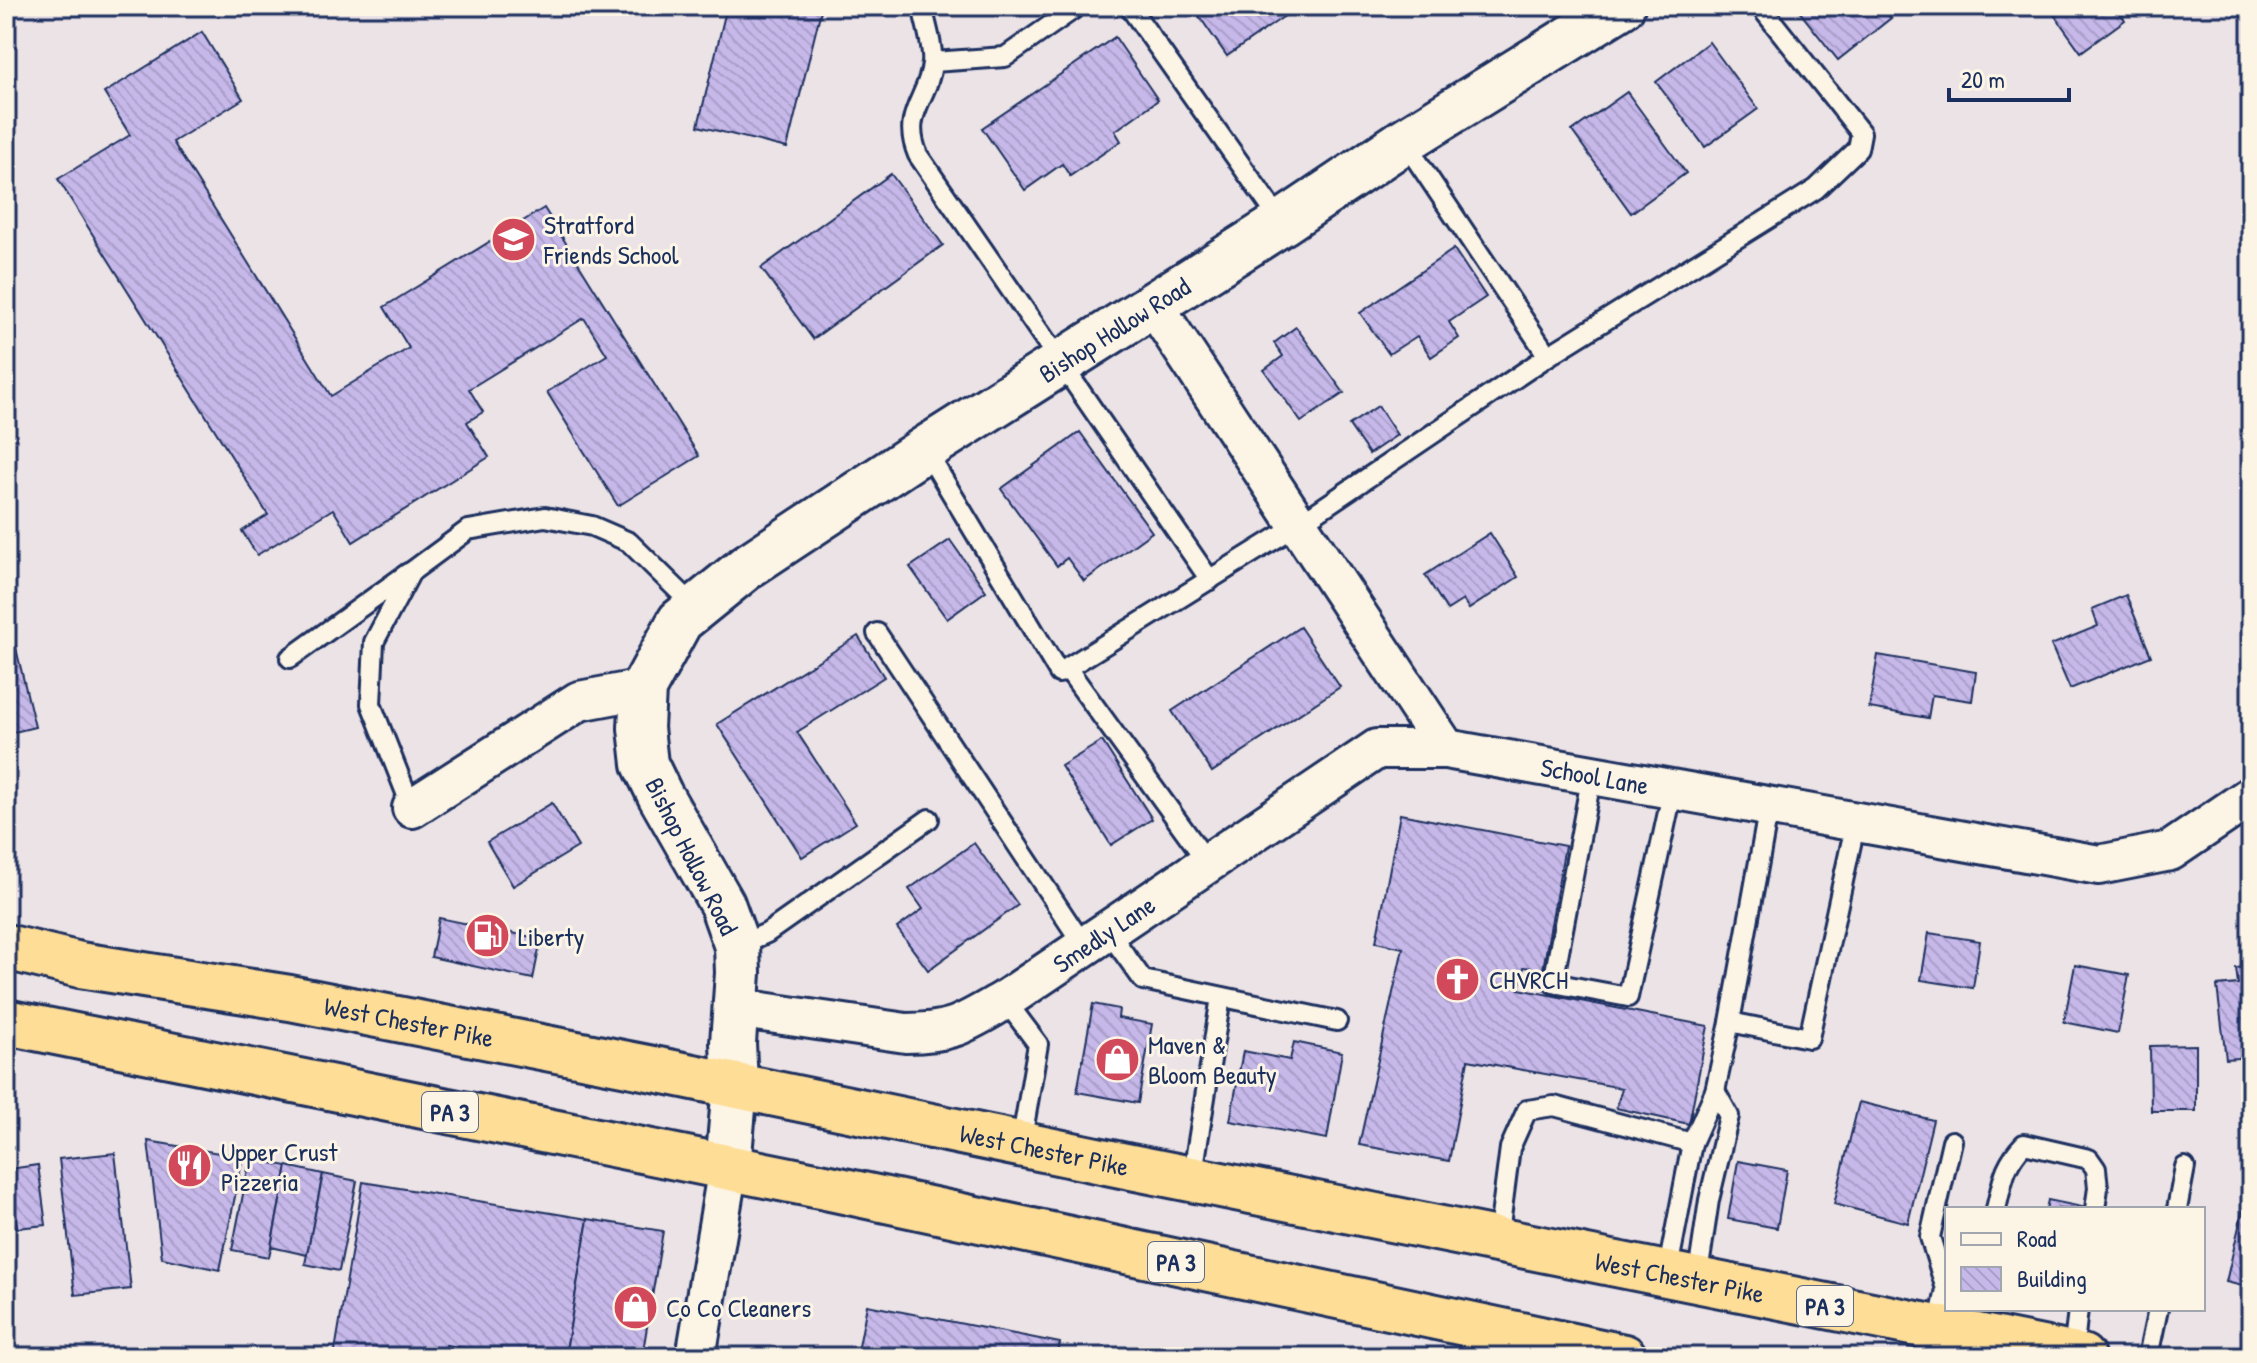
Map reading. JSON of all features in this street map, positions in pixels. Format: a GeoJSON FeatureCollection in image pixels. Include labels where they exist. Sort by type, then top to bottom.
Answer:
{"type":"FeatureCollection","features":[{"type":"Feature","properties":{"kind":"highway","name":"West Chester Pike"},"geometry":{"type":"LineString","coordinates":[[6,947],[80,965],[290,998],[735,1085],[1682,1278],[1964,1329],[2078,1356]]}},
{"type":"Feature","properties":{"kind":"highway","name":"PA 3"},"geometry":{"type":"LineString","coordinates":[[6,1022],[728,1167],[1624,1357]]}},
{"type":"Feature","properties":{"kind":"street","name":"Bishop Hollow Road"},"geometry":{"type":"LineString","coordinates":[[728,1167],[735,1085],[733,1043],[737,946],[722,904],[645,764],[641,728],[643,689],[680,621],[748,566],[925,449],[1282,223],[1404,141],[1622,6]]}},
{"type":"Feature","properties":{"kind":"street"},"geometry":{"type":"LineString","coordinates":[[1153,304],[1446,749]]}},
{"type":"Feature","properties":{"kind":"street"},"geometry":{"type":"LineString","coordinates":[[412,808],[579,701],[643,689]]}},
{"type":"Feature","properties":{"kind":"street","name":"Smedly Lane"},"geometry":{"type":"LineString","coordinates":[[735,1008],[906,1033],[954,1029],[1005,1000],[1377,749],[1446,749]]}},
{"type":"Feature","properties":{"kind":"street","name":"School Lane"},"geometry":{"type":"LineString","coordinates":[[1446,749],[2099,865],[2170,851],[2251,796]]}},
{"type":"Feature","properties":{"kind":"street"},"geometry":{"type":"LineString","coordinates":[[696,1357],[728,1167]]}},
{"type":"Feature","properties":{"kind":"lane"},"geometry":{"type":"LineString","coordinates":[[922,6],[933,62],[912,121],[911,139],[918,155],[1210,580]]}},
{"type":"Feature","properties":{"kind":"lane"},"geometry":{"type":"LineString","coordinates":[[933,62],[1005,57],[1078,6]]}},
{"type":"Feature","properties":{"kind":"lane"},"geometry":{"type":"LineString","coordinates":[[1129,6],[1282,223]]}},
{"type":"Feature","properties":{"kind":"lane"},"geometry":{"type":"LineString","coordinates":[[925,449],[1059,673],[1299,524],[1548,356],[1816,189],[1858,149],[1861,133],[1760,6]]}},
{"type":"Feature","properties":{"kind":"lane"},"geometry":{"type":"LineString","coordinates":[[1404,141],[1548,356]]}},
{"type":"Feature","properties":{"kind":"lane"},"geometry":{"type":"LineString","coordinates":[[290,658],[468,530],[545,517],[592,526],[629,542],[696,608]]}},
{"type":"Feature","properties":{"kind":"lane"},"geometry":{"type":"LineString","coordinates":[[411,572],[374,642],[371,704],[412,808]]}},
{"type":"Feature","properties":{"kind":"lane"},"geometry":{"type":"LineString","coordinates":[[877,633],[1096,938],[1143,980],[1337,1021]]}},
{"type":"Feature","properties":{"kind":"lane"},"geometry":{"type":"LineString","coordinates":[[1067,668],[1208,863]]}},
{"type":"Feature","properties":{"kind":"lane"},"geometry":{"type":"LineString","coordinates":[[1592,774],[1553,983],[1628,997],[1673,789]]}},
{"type":"Feature","properties":{"kind":"lane"},"geometry":{"type":"LineString","coordinates":[[1682,1278],[1692,1143],[1715,1091],[1769,806]]}},
{"type":"Feature","properties":{"kind":"lane"},"geometry":{"type":"LineString","coordinates":[[737,946],[767,933],[929,819]]}},
{"type":"Feature","properties":{"kind":"lane"},"geometry":{"type":"LineString","coordinates":[[1730,1022],[1809,1038],[1856,821]]}},
{"type":"Feature","properties":{"kind":"lane"},"geometry":{"type":"LineString","coordinates":[[1192,1179],[1221,997]]}},
{"type":"Feature","properties":{"kind":"lane"},"geometry":{"type":"LineString","coordinates":[[1005,1000],[1038,1044],[1021,1144]]}},
{"type":"Feature","properties":{"kind":"lane"},"geometry":{"type":"LineString","coordinates":[[1682,1278],[1709,1200],[1729,1116],[1715,1091]]}},
{"type":"Feature","properties":{"kind":"lane"},"geometry":{"type":"LineString","coordinates":[[1498,1240],[1510,1148],[1527,1110],[1554,1106],[1692,1143]]}},
{"type":"Feature","properties":{"kind":"lane"},"geometry":{"type":"LineString","coordinates":[[1944,1272],[1930,1237],[1952,1141]]}},
{"type":"Feature","properties":{"kind":"lane"},"geometry":{"type":"LineString","coordinates":[[1996,1207],[2006,1167],[2024,1144],[2089,1159],[2096,1169],[2095,1207]]}},
{"type":"Feature","properties":{"kind":"lane"},"geometry":{"type":"LineString","coordinates":[[2177,1207],[2185,1167]]}},
{"type":"Feature","properties":{"kind":"lane"},"geometry":{"type":"LineString","coordinates":[[1956,1311],[1964,1329]]}},
{"type":"Feature","properties":{"kind":"lane"},"geometry":{"type":"LineString","coordinates":[[2078,1311],[2078,1356]]}},
{"type":"Feature","properties":{"kind":"lane"},"geometry":{"type":"LineString","coordinates":[[2148,1357],[2158,1311]]}},
{"type":"Feature","properties":{"kind":"lane"},"geometry":{"type":"LineString","coordinates":[[1530,1339],[1574,1357]]}},
{"type":"Feature","properties":{"kind":"building"},"geometry":{"type":"Polygon","coordinates":[[[727,6],[822,6],[787,148],[698,126],[727,6]]]}},
{"type":"Feature","properties":{"kind":"building"},"geometry":{"type":"Polygon","coordinates":[[[1192,6],[1299,6],[1227,56],[1192,6]]]}},
{"type":"Feature","properties":{"kind":"building"},"geometry":{"type":"Polygon","coordinates":[[[1795,6],[1881,6],[1891,18],[1838,60],[1795,6]]]}},
{"type":"Feature","properties":{"kind":"building"},"geometry":{"type":"Polygon","coordinates":[[[2048,6],[2115,6],[2125,20],[2081,52],[2048,6]]]}},
{"type":"Feature","properties":{"kind":"building"},"geometry":{"type":"Polygon","coordinates":[[[202,32],[243,99],[173,142],[331,396],[409,348],[384,307],[544,208],[699,456],[618,506],[547,392],[607,355],[584,318],[469,389],[483,412],[467,422],[489,457],[353,542],[333,509],[257,555],[242,531],[268,515],[58,179],[130,135],[104,93],[202,32]]]}},
{"type":"Feature","properties":{"kind":"building"},"geometry":{"type":"Polygon","coordinates":[[[1115,37],[1158,100],[1115,131],[1121,141],[1070,176],[1062,164],[1025,190],[982,128],[1115,37]]]}},
{"type":"Feature","properties":{"kind":"building"},"geometry":{"type":"Polygon","coordinates":[[[1709,42],[1758,109],[1705,147],[1656,82],[1709,42]]]}},
{"type":"Feature","properties":{"kind":"building"},"geometry":{"type":"Polygon","coordinates":[[[1627,92],[1686,173],[1631,213],[1572,131],[1627,92]]]}},
{"type":"Feature","properties":{"kind":"building"},"geometry":{"type":"Polygon","coordinates":[[[891,174],[943,245],[813,339],[761,268],[891,174]]]}},
{"type":"Feature","properties":{"kind":"building"},"geometry":{"type":"Polygon","coordinates":[[[1454,249],[1486,297],[1449,322],[1459,338],[1431,357],[1417,336],[1389,354],[1360,313],[1454,249]]]}},
{"type":"Feature","properties":{"kind":"building"},"geometry":{"type":"Polygon","coordinates":[[[1296,327],[1344,393],[1301,422],[1264,370],[1283,356],[1274,343],[1296,327]]]}},
{"type":"Feature","properties":{"kind":"building"},"geometry":{"type":"Polygon","coordinates":[[[1378,406],[1397,435],[1369,454],[1349,425],[1378,406]]]}},
{"type":"Feature","properties":{"kind":"building"},"geometry":{"type":"Polygon","coordinates":[[[1080,432],[1152,532],[1084,581],[1067,558],[1057,566],[1001,489],[1080,432]]]}},
{"type":"Feature","properties":{"kind":"building"},"geometry":{"type":"Polygon","coordinates":[[[1490,533],[1518,577],[1469,609],[1463,600],[1447,610],[1425,575],[1490,533]]]}},
{"type":"Feature","properties":{"kind":"building"},"geometry":{"type":"Polygon","coordinates":[[[950,540],[986,591],[947,619],[910,567],[950,540]]]}},
{"type":"Feature","properties":{"kind":"building"},"geometry":{"type":"Polygon","coordinates":[[[2126,595],[2151,656],[2070,689],[2051,645],[2098,626],[2092,609],[2126,595]]]}},
{"type":"Feature","properties":{"kind":"building"},"geometry":{"type":"Polygon","coordinates":[[[6,612],[35,727],[6,734],[6,612]]]}},
{"type":"Feature","properties":{"kind":"building"},"geometry":{"type":"Polygon","coordinates":[[[1300,627],[1340,687],[1212,772],[1172,711],[1300,627]]]}},
{"type":"Feature","properties":{"kind":"building"},"geometry":{"type":"Polygon","coordinates":[[[858,636],[884,677],[797,732],[856,823],[802,857],[717,724],[858,636]]]}},
{"type":"Feature","properties":{"kind":"building"},"geometry":{"type":"Polygon","coordinates":[[[1878,655],[1976,672],[1972,701],[1932,695],[1928,718],[1869,708],[1878,655]]]}},
{"type":"Feature","properties":{"kind":"building"},"geometry":{"type":"Polygon","coordinates":[[[1102,741],[1152,819],[1111,845],[1061,766],[1102,741]]]}},
{"type":"Feature","properties":{"kind":"building"},"geometry":{"type":"Polygon","coordinates":[[[552,803],[578,847],[513,886],[487,842],[552,803]]]}},
{"type":"Feature","properties":{"kind":"building","name":"CHVRCH"},"geometry":{"type":"Polygon","coordinates":[[[1400,814],[1565,846],[1543,969],[1524,967],[1519,989],[1708,1026],[1689,1124],[1616,1108],[1622,1088],[1468,1060],[1449,1161],[1359,1145],[1403,948],[1376,942],[1400,814]]]}},
{"type":"Feature","properties":{"kind":"building"},"geometry":{"type":"Polygon","coordinates":[[[974,843],[1018,905],[928,970],[897,928],[923,909],[909,889],[974,843]]]}},
{"type":"Feature","properties":{"kind":"building"},"geometry":{"type":"Polygon","coordinates":[[[439,918],[541,939],[533,979],[431,957],[439,918]]]}},
{"type":"Feature","properties":{"kind":"building"},"geometry":{"type":"Polygon","coordinates":[[[1929,933],[1980,941],[1973,988],[1921,980],[1929,933]]]}},
{"type":"Feature","properties":{"kind":"building"},"geometry":{"type":"Polygon","coordinates":[[[2075,965],[2129,975],[2118,1033],[2064,1022],[2075,965]]]}},
{"type":"Feature","properties":{"kind":"building"},"geometry":{"type":"Polygon","coordinates":[[[2251,966],[2251,1057],[2226,1059],[2217,986],[2238,984],[2236,968],[2251,966]]]}},
{"type":"Feature","properties":{"kind":"building"},"geometry":{"type":"Polygon","coordinates":[[[1093,1004],[1119,1009],[1118,1018],[1152,1024],[1138,1103],[1077,1092],[1093,1004]]]}},
{"type":"Feature","properties":{"kind":"building"},"geometry":{"type":"Polygon","coordinates":[[[1294,1042],[1342,1052],[1327,1139],[1230,1121],[1243,1051],[1290,1060],[1294,1042]]]}},
{"type":"Feature","properties":{"kind":"building"},"geometry":{"type":"Polygon","coordinates":[[[2196,1045],[2196,1111],[2151,1111],[2150,1046],[2196,1045]]]}},
{"type":"Feature","properties":{"kind":"building"},"geometry":{"type":"Polygon","coordinates":[[[1859,1102],[1933,1120],[1908,1223],[1834,1204],[1859,1102]]]}},
{"type":"Feature","properties":{"kind":"building"},"geometry":{"type":"Polygon","coordinates":[[[148,1141],[243,1157],[220,1270],[162,1258],[148,1141]]]}},
{"type":"Feature","properties":{"kind":"building"},"geometry":{"type":"Polygon","coordinates":[[[115,1153],[131,1289],[75,1295],[59,1159],[115,1153]]]}},
{"type":"Feature","properties":{"kind":"building"},"geometry":{"type":"Polygon","coordinates":[[[250,1159],[287,1166],[269,1257],[232,1250],[250,1159]]]}},
{"type":"Feature","properties":{"kind":"building"},"geometry":{"type":"Polygon","coordinates":[[[1738,1161],[1787,1170],[1777,1228],[1728,1219],[1738,1161]]]}},
{"type":"Feature","properties":{"kind":"building"},"geometry":{"type":"Polygon","coordinates":[[[38,1165],[46,1225],[17,1228],[9,1169],[38,1165]]]}},
{"type":"Feature","properties":{"kind":"building"},"geometry":{"type":"Polygon","coordinates":[[[287,1166],[323,1174],[307,1255],[271,1247],[287,1166]]]}},
{"type":"Feature","properties":{"kind":"building"},"geometry":{"type":"Polygon","coordinates":[[[6,1169],[9,1169],[17,1228],[6,1230],[6,1169]]]}},
{"type":"Feature","properties":{"kind":"building"},"geometry":{"type":"Polygon","coordinates":[[[323,1174],[357,1181],[339,1271],[305,1264],[323,1174]]]}},
{"type":"Feature","properties":{"kind":"building"},"geometry":{"type":"Polygon","coordinates":[[[2251,1175],[2251,1288],[2226,1282],[2251,1175]]]}},
{"type":"Feature","properties":{"kind":"building"},"geometry":{"type":"Polygon","coordinates":[[[363,1182],[588,1219],[565,1357],[520,1357],[446,1345],[444,1357],[334,1357],[363,1182]]]}},
{"type":"Feature","properties":{"kind":"building"},"geometry":{"type":"Polygon","coordinates":[[[2048,1200],[2082,1207],[2046,1207],[2048,1200]]]}},
{"type":"Feature","properties":{"kind":"building"},"geometry":{"type":"Polygon","coordinates":[[[588,1219],[663,1231],[642,1357],[565,1357],[588,1219]]]}},
{"type":"Feature","properties":{"kind":"building"},"geometry":{"type":"Polygon","coordinates":[[[867,1305],[1060,1343],[1057,1357],[857,1357],[867,1305]]]}},
{"type":"Feature","properties":{"kind":"place","name":"Stratford Friends School"},"geometry":{"type":"Point","coordinates":[513,239]}},
{"type":"Feature","properties":{"kind":"place","name":"Liberty"},"geometry":{"type":"Point","coordinates":[487,936]}},
{"type":"Feature","properties":{"kind":"place","name":"CHVRCH"},"geometry":{"type":"Point","coordinates":[1458,979]}},
{"type":"Feature","properties":{"kind":"place","name":"Maven & Bloom Beauty"},"geometry":{"type":"Point","coordinates":[1117,1059]}},
{"type":"Feature","properties":{"kind":"place","name":"Upper Crust Pizzeria"},"geometry":{"type":"Point","coordinates":[190,1166]}},
{"type":"Feature","properties":{"kind":"place","name":"Co Co Cleaners"},"geometry":{"type":"Point","coordinates":[635,1307]}}]}
